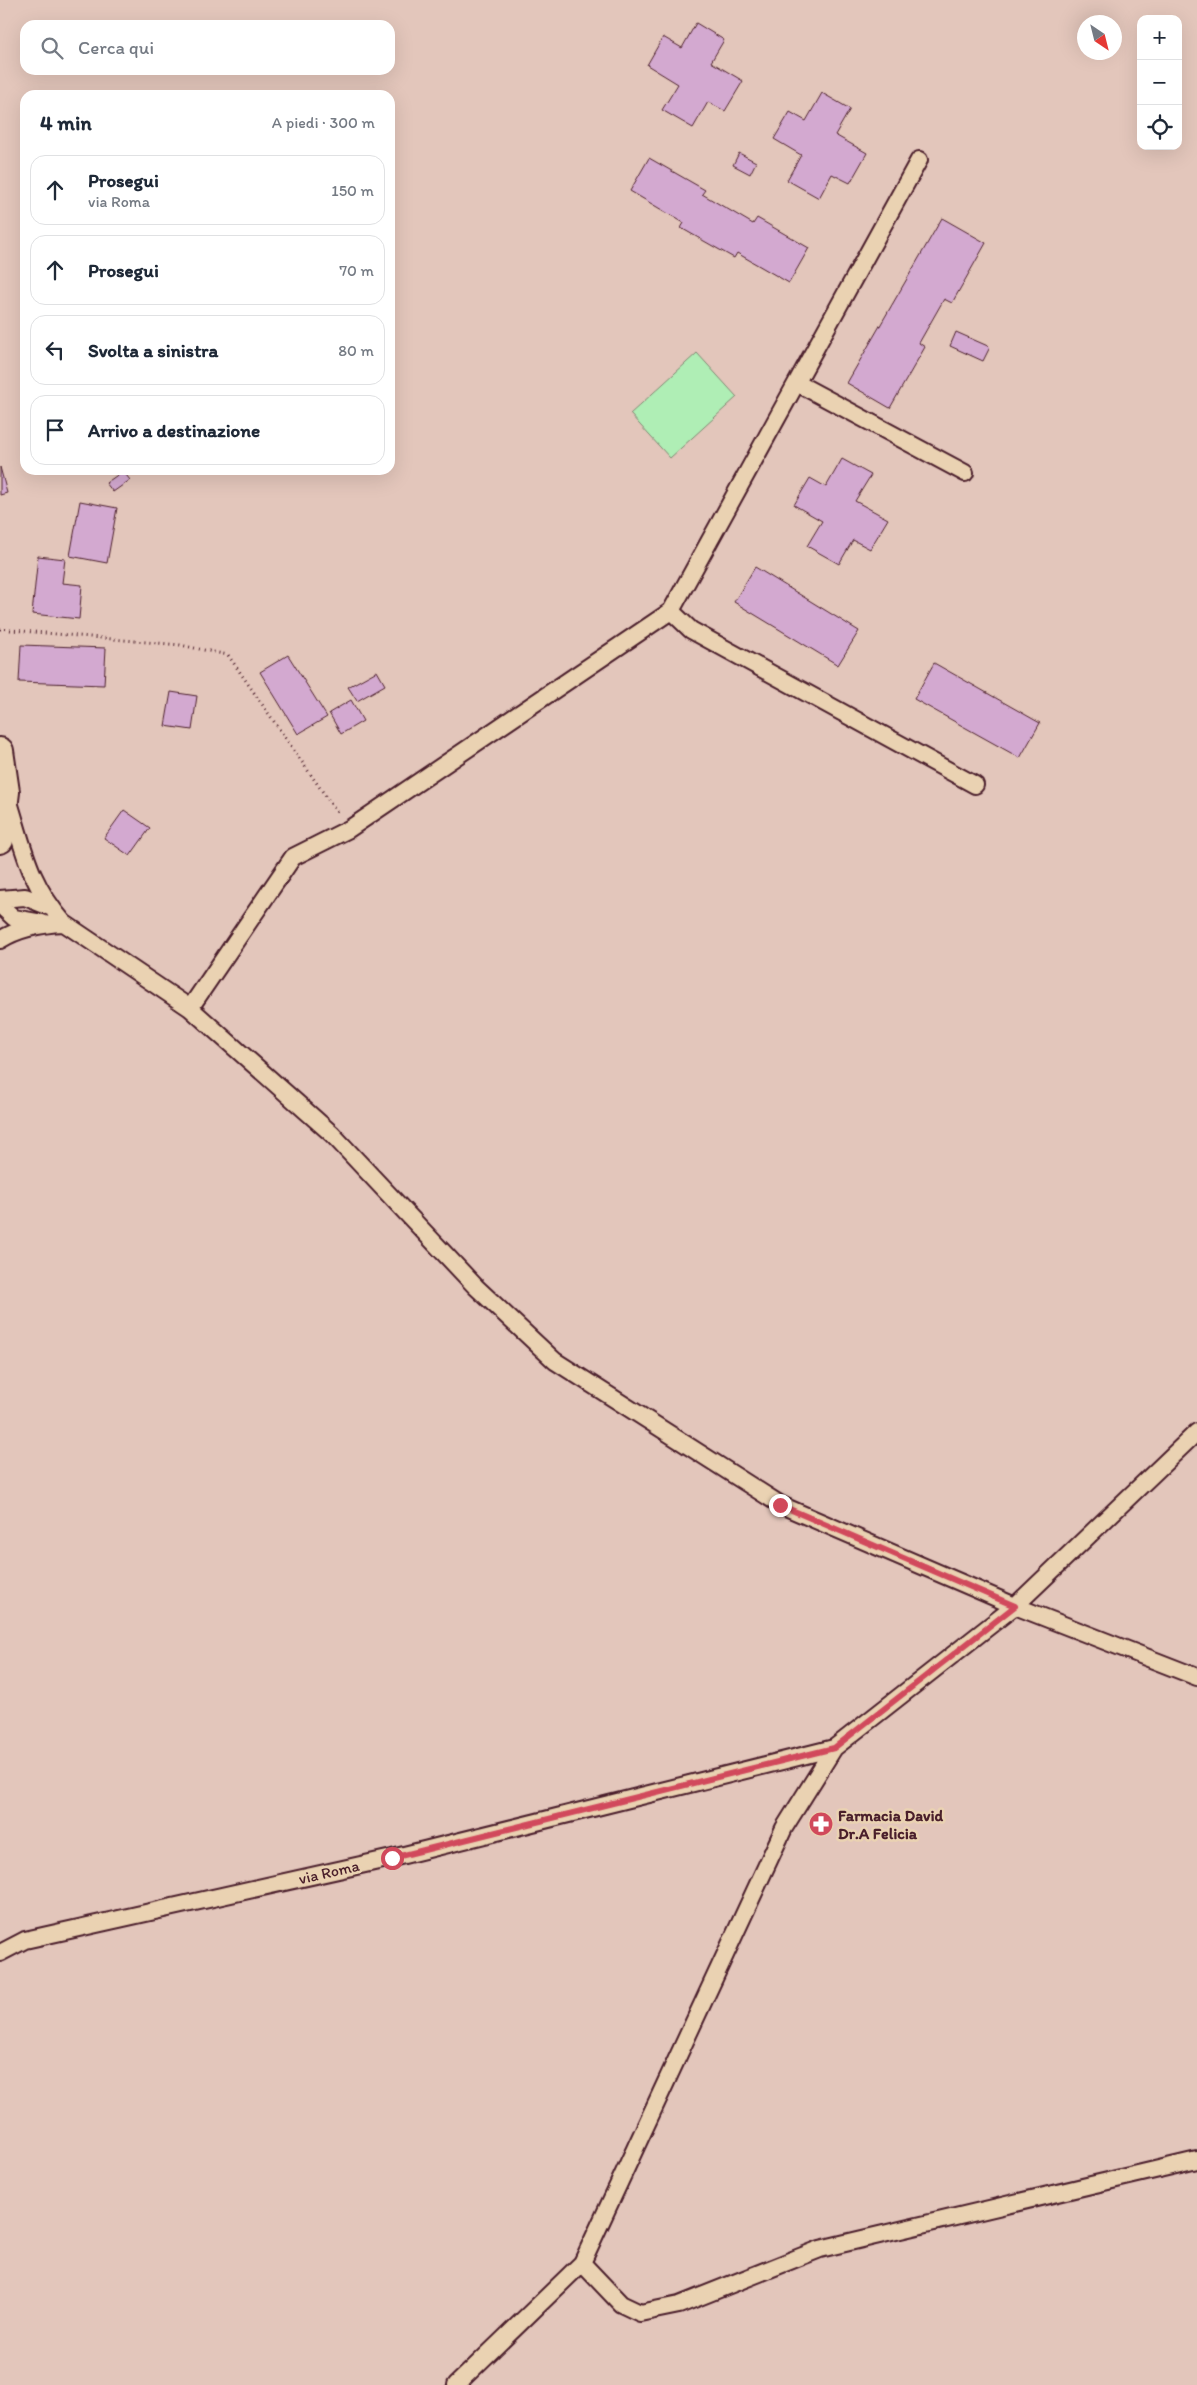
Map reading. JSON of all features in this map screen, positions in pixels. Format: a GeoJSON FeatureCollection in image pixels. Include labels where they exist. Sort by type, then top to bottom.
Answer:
{"type":"FeatureCollection","features":[{"type":"Feature","properties":{"kind":"main road"},"geometry":{"type":"LineString","coordinates":[[0,751],[6,792],[0,840]]}},
{"type":"Feature","properties":{"kind":"street"},"geometry":{"type":"LineString","coordinates":[[190,1008],[293,856],[349,829],[671,611],[919,160]]}},
{"type":"Feature","properties":{"kind":"street"},"geometry":{"type":"LineString","coordinates":[[797,383],[965,473]]}},
{"type":"Feature","properties":{"kind":"street"},"geometry":{"type":"LineString","coordinates":[[671,611],[691,630],[975,785]]}},
{"type":"Feature","properties":{"kind":"street"},"geometry":{"type":"LineString","coordinates":[[6,792],[30,871],[50,907],[56,923]]}},
{"type":"Feature","properties":{"kind":"street"},"geometry":{"type":"LineString","coordinates":[[0,899],[25,898],[50,907]]}},
{"type":"Feature","properties":{"kind":"street"},"geometry":{"type":"LineString","coordinates":[[0,905],[14,918],[56,923],[190,1008],[332,1134],[476,1287],[555,1361],[780,1505],[1015,1606],[1197,1677]]}},
{"type":"Feature","properties":{"kind":"street"},"geometry":{"type":"LineString","coordinates":[[0,940],[12,933],[56,923]]}},
{"type":"Feature","properties":{"kind":"street"},"geometry":{"type":"LineString","coordinates":[[456,2385],[582,2263],[784,1828],[834,1748],[1015,1606],[1197,1432]]}},
{"type":"Feature","properties":{"kind":"street","name":"via Roma"},"geometry":{"type":"LineString","coordinates":[[0,1953],[25,1940],[392,1858],[834,1748]]}},
{"type":"Feature","properties":{"kind":"street"},"geometry":{"type":"LineString","coordinates":[[582,2263],[621,2304],[640,2313],[679,2305],[820,2249],[1197,2160]]}},
{"type":"Feature","properties":{"kind":"path"},"geometry":{"type":"LineString","coordinates":[[0,629],[180,645],[228,655],[349,829]]}},
{"type":"Feature","properties":{"kind":"green space"},"geometry":{"type":"Polygon","coordinates":[[[697,353],[737,397],[670,458],[630,414],[697,353]]]}},
{"type":"Feature","properties":{"kind":"building"},"geometry":{"type":"Polygon","coordinates":[[[696,23],[724,40],[711,62],[743,81],[725,111],[708,102],[693,128],[662,110],[678,84],[647,65],[663,37],[682,48],[696,23]]]}},
{"type":"Feature","properties":{"kind":"building"},"geometry":{"type":"Polygon","coordinates":[[[822,93],[850,109],[835,135],[867,153],[850,183],[832,174],[819,198],[787,180],[801,155],[774,139],[790,112],[806,121],[822,93]]]}},
{"type":"Feature","properties":{"kind":"building"},"geometry":{"type":"Polygon","coordinates":[[[739,153],[756,162],[750,174],[733,165],[739,153]]]}},
{"type":"Feature","properties":{"kind":"building"},"geometry":{"type":"Polygon","coordinates":[[[649,158],[705,190],[702,194],[753,224],[757,218],[809,248],[789,283],[737,253],[734,258],[681,228],[684,223],[630,191],[649,158]]]}},
{"type":"Feature","properties":{"kind":"building"},"geometry":{"type":"Polygon","coordinates":[[[942,218],[986,243],[952,303],[944,299],[919,343],[925,347],[890,408],[847,383],[942,218]]]}},
{"type":"Feature","properties":{"kind":"building"},"geometry":{"type":"Polygon","coordinates":[[[956,332],[990,347],[983,361],[950,346],[956,332]]]}},
{"type":"Feature","properties":{"kind":"building"},"geometry":{"type":"Polygon","coordinates":[[[842,459],[871,475],[855,501],[888,519],[870,549],[853,540],[839,564],[807,546],[822,521],[794,505],[810,478],[826,487],[842,459]]]}},
{"type":"Feature","properties":{"kind":"building"},"geometry":{"type":"Polygon","coordinates":[[[0,467],[7,493],[0,495],[0,467]]]}},
{"type":"Feature","properties":{"kind":"building"},"geometry":{"type":"Polygon","coordinates":[[[117,475],[126,475],[130,480],[113,492],[106,483],[117,475]]]}},
{"type":"Feature","properties":{"kind":"building"},"geometry":{"type":"Polygon","coordinates":[[[80,501],[117,508],[107,563],[70,556],[80,501]]]}},
{"type":"Feature","properties":{"kind":"building"},"geometry":{"type":"Polygon","coordinates":[[[38,556],[65,559],[62,583],[82,585],[79,619],[32,614],[38,556]]]}},
{"type":"Feature","properties":{"kind":"building"},"geometry":{"type":"Polygon","coordinates":[[[755,567],[859,631],[838,665],[734,602],[755,567]]]}},
{"type":"Feature","properties":{"kind":"building"},"geometry":{"type":"Polygon","coordinates":[[[21,645],[106,648],[104,685],[19,682],[21,645]]]}},
{"type":"Feature","properties":{"kind":"building"},"geometry":{"type":"Polygon","coordinates":[[[288,655],[327,717],[298,734],[260,672],[288,655]]]}},
{"type":"Feature","properties":{"kind":"building"},"geometry":{"type":"Polygon","coordinates":[[[934,663],[1040,723],[1020,758],[914,699],[934,663]]]}},
{"type":"Feature","properties":{"kind":"building"},"geometry":{"type":"Polygon","coordinates":[[[377,671],[385,685],[357,701],[348,687],[377,671]]]}},
{"type":"Feature","properties":{"kind":"building"},"geometry":{"type":"Polygon","coordinates":[[[171,692],[197,696],[192,730],[165,726],[171,692]]]}},
{"type":"Feature","properties":{"kind":"building"},"geometry":{"type":"Polygon","coordinates":[[[351,700],[363,721],[341,734],[329,713],[351,700]]]}},
{"type":"Feature","properties":{"kind":"building"},"geometry":{"type":"Polygon","coordinates":[[[124,810],[150,828],[130,856],[104,838],[124,810]]]}},
{"type":"Feature","properties":{"kind":"place","name":"Farmacia David Dr.A Felicia"},"geometry":{"type":"Point","coordinates":[821,1824]}},
{"type":"Feature","properties":{"kind":"route"},"geometry":{"type":"LineString","coordinates":[[392,1858],[834,1748],[1015,1606],[780,1505]]}}]}
